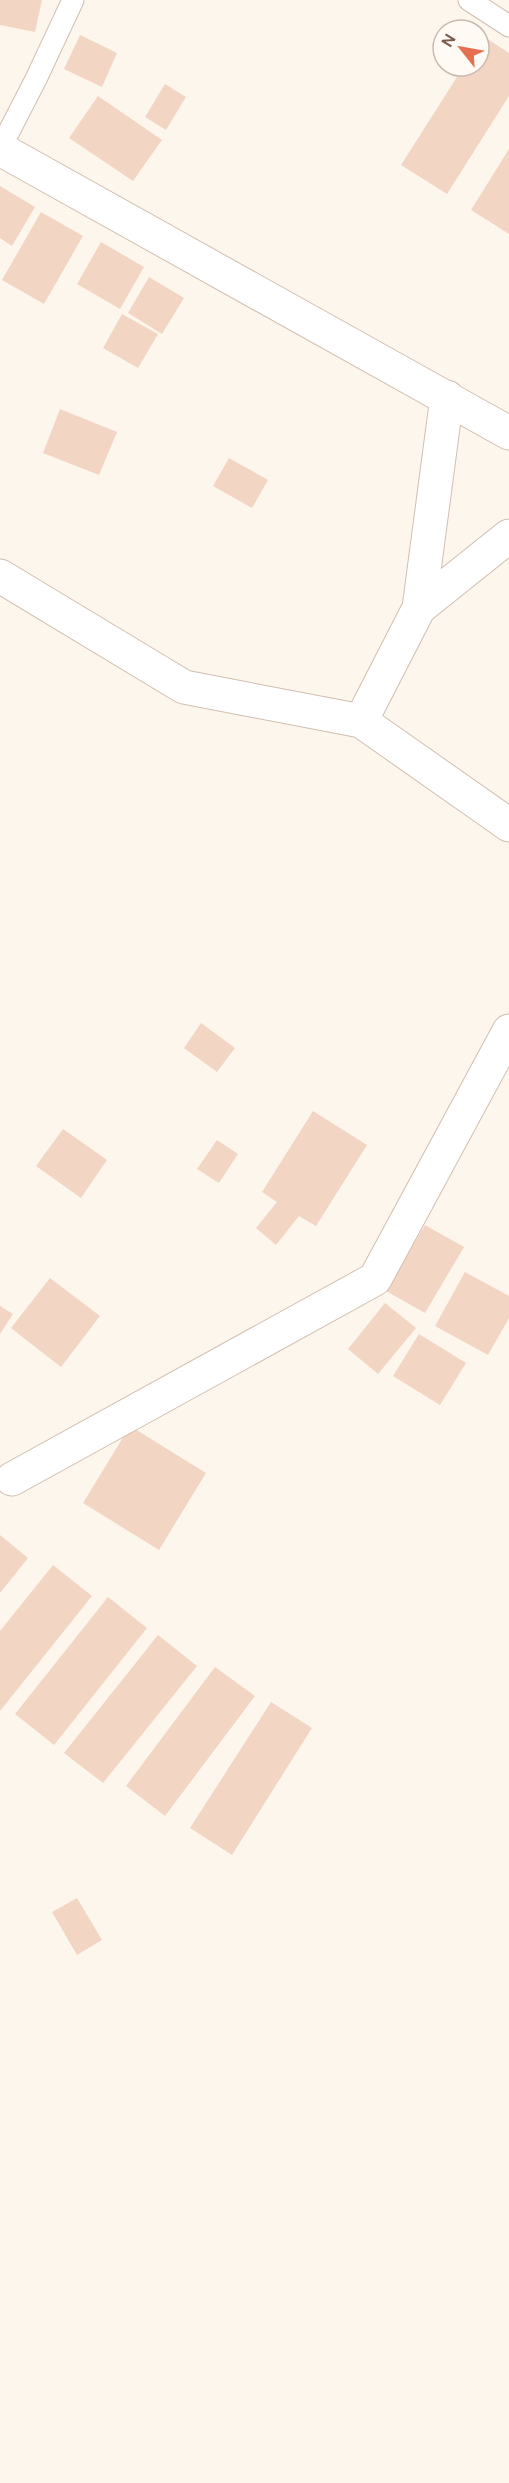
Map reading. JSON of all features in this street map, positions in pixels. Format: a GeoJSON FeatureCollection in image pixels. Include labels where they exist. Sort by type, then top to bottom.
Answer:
{"type":"FeatureCollection","features":[{"type":"Feature","properties":{"kind":"street"},"geometry":{"type":"LineString","coordinates":[[0,149],[509,433]]}},
{"type":"Feature","properties":{"kind":"street"},"geometry":{"type":"LineString","coordinates":[[361,721],[419,608],[447,397]]}},
{"type":"Feature","properties":{"kind":"street"},"geometry":{"type":"LineString","coordinates":[[419,608],[509,536]]}},
{"type":"Feature","properties":{"kind":"street"},"geometry":{"type":"LineString","coordinates":[[0,576],[184,687],[361,721],[509,825]]}},
{"type":"Feature","properties":{"kind":"street"},"geometry":{"type":"LineString","coordinates":[[12,1479],[375,1279],[509,1031]]}},
{"type":"Feature","properties":{"kind":"lane"},"geometry":{"type":"LineString","coordinates":[[0,149],[73,0]]}},
{"type":"Feature","properties":{"kind":"lane"},"geometry":{"type":"LineString","coordinates":[[469,0],[509,26]]}},
{"type":"Feature","properties":{"kind":"building"},"geometry":{"type":"Polygon","coordinates":[[[0,0],[42,0],[35,32],[0,25],[0,0]]]}},
{"type":"Feature","properties":{"kind":"building"},"geometry":{"type":"Polygon","coordinates":[[[80,35],[117,53],[102,87],[64,69],[80,35]]]}},
{"type":"Feature","properties":{"kind":"building"},"geometry":{"type":"Polygon","coordinates":[[[491,41],[509,53],[509,96],[447,194],[401,165],[456,78],[491,78],[491,41]]]}},
{"type":"Feature","properties":{"kind":"building"},"geometry":{"type":"Polygon","coordinates":[[[165,84],[186,97],[166,130],[145,117],[165,84]]]}},
{"type":"Feature","properties":{"kind":"building"},"geometry":{"type":"Polygon","coordinates":[[[98,96],[162,140],[133,181],[69,138],[98,96]]]}},
{"type":"Feature","properties":{"kind":"building"},"geometry":{"type":"Polygon","coordinates":[[[509,149],[509,234],[471,210],[509,149]]]}},
{"type":"Feature","properties":{"kind":"building"},"geometry":{"type":"Polygon","coordinates":[[[0,186],[35,207],[12,246],[0,238],[0,186]]]}},
{"type":"Feature","properties":{"kind":"building"},"geometry":{"type":"Polygon","coordinates":[[[41,212],[83,236],[44,304],[2,280],[41,212]]]}},
{"type":"Feature","properties":{"kind":"building"},"geometry":{"type":"Polygon","coordinates":[[[101,242],[144,267],[120,309],[77,284],[101,242]]]}},
{"type":"Feature","properties":{"kind":"building"},"geometry":{"type":"Polygon","coordinates":[[[149,277],[184,298],[162,334],[128,313],[149,277]]]}},
{"type":"Feature","properties":{"kind":"building"},"geometry":{"type":"Polygon","coordinates":[[[122,314],[158,334],[138,368],[103,348],[122,314]]]}},
{"type":"Feature","properties":{"kind":"building"},"geometry":{"type":"Polygon","coordinates":[[[60,409],[117,432],[99,475],[43,453],[60,409]]]}},
{"type":"Feature","properties":{"kind":"building"},"geometry":{"type":"Polygon","coordinates":[[[229,458],[268,480],[252,508],[213,486],[229,458]]]}},
{"type":"Feature","properties":{"kind":"building"},"geometry":{"type":"Polygon","coordinates":[[[201,1023],[235,1048],[217,1072],[184,1048],[201,1023]]]}},
{"type":"Feature","properties":{"kind":"building"},"geometry":{"type":"Polygon","coordinates":[[[313,1111],[367,1145],[316,1226],[299,1216],[276,1245],[256,1228],[277,1202],[262,1192],[313,1111]]]}},
{"type":"Feature","properties":{"kind":"building"},"geometry":{"type":"Polygon","coordinates":[[[63,1129],[107,1160],[81,1198],[36,1166],[63,1129]]]}},
{"type":"Feature","properties":{"kind":"building"},"geometry":{"type":"Polygon","coordinates":[[[217,1140],[238,1154],[219,1183],[197,1169],[217,1140]]]}},
{"type":"Feature","properties":{"kind":"building"},"geometry":{"type":"Polygon","coordinates":[[[425,1225],[464,1247],[425,1313],[386,1291],[425,1225]]]}},
{"type":"Feature","properties":{"kind":"building"},"geometry":{"type":"Polygon","coordinates":[[[465,1272],[509,1296],[509,1318],[488,1355],[435,1326],[465,1272]]]}},
{"type":"Feature","properties":{"kind":"building"},"geometry":{"type":"Polygon","coordinates":[[[50,1278],[100,1316],[61,1367],[11,1328],[50,1278]]]}},
{"type":"Feature","properties":{"kind":"building"},"geometry":{"type":"Polygon","coordinates":[[[385,1303],[416,1328],[378,1374],[348,1349],[385,1303]]]}},
{"type":"Feature","properties":{"kind":"building"},"geometry":{"type":"Polygon","coordinates":[[[0,1306],[13,1314],[0,1334],[0,1306]]]}},
{"type":"Feature","properties":{"kind":"building"},"geometry":{"type":"Polygon","coordinates":[[[419,1334],[466,1363],[440,1405],[393,1376],[419,1334]]]}},
{"type":"Feature","properties":{"kind":"building"},"geometry":{"type":"Polygon","coordinates":[[[130,1426],[206,1473],[159,1550],[83,1503],[130,1426]]]}},
{"type":"Feature","properties":{"kind":"building"},"geometry":{"type":"Polygon","coordinates":[[[0,1535],[28,1558],[0,1593],[0,1535]]]}},
{"type":"Feature","properties":{"kind":"building"},"geometry":{"type":"Polygon","coordinates":[[[53,1565],[92,1596],[0,1711],[0,1631],[53,1565]]]}},
{"type":"Feature","properties":{"kind":"building"},"geometry":{"type":"Polygon","coordinates":[[[108,1597],[147,1628],[54,1745],[15,1714],[108,1597]]]}},
{"type":"Feature","properties":{"kind":"building"},"geometry":{"type":"Polygon","coordinates":[[[158,1635],[197,1666],[103,1783],[64,1753],[158,1635]]]}},
{"type":"Feature","properties":{"kind":"building"},"geometry":{"type":"Polygon","coordinates":[[[215,1667],[255,1696],[165,1816],[126,1786],[215,1667]]]}},
{"type":"Feature","properties":{"kind":"building"},"geometry":{"type":"Polygon","coordinates":[[[271,1702],[312,1728],[232,1855],[190,1828],[271,1702]]]}},
{"type":"Feature","properties":{"kind":"building"},"geometry":{"type":"Polygon","coordinates":[[[77,1898],[102,1940],[77,1955],[52,1912],[77,1898]]]}}]}
